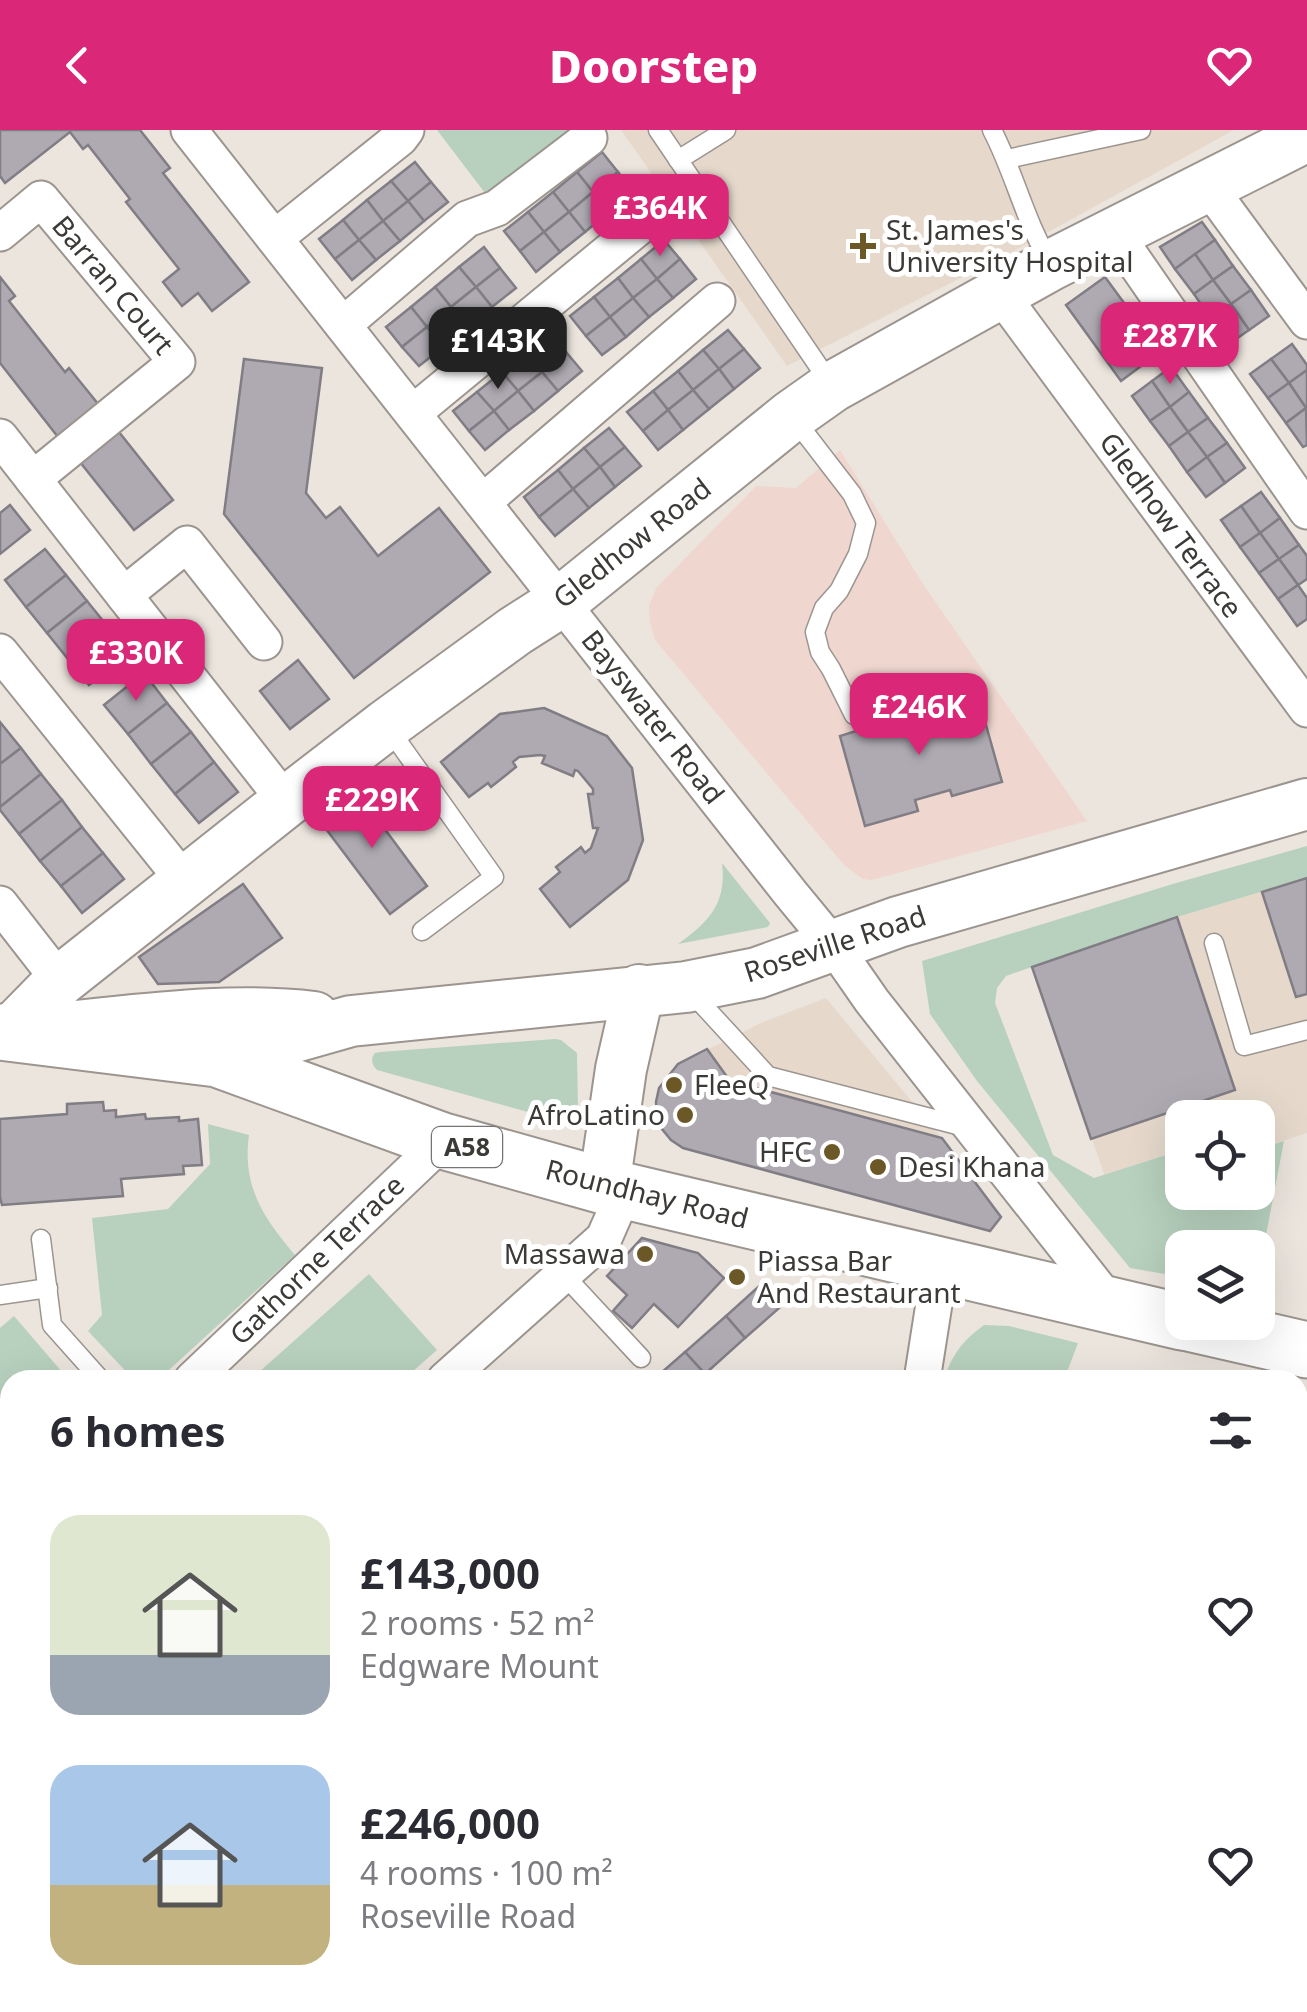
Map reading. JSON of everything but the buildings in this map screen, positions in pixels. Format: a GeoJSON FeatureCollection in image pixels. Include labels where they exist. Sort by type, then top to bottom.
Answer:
{"type":"FeatureCollection","features":[{"type":"Feature","properties":{"kind":"main road","name":"Roundhay Road"},"geometry":{"type":"LineString","coordinates":[[5,1032],[217,1060],[443,1141],[614,1188],[1165,1318]]}},
{"type":"Feature","properties":{"kind":"main road","name":"Roundhay Road"},"geometry":{"type":"LineString","coordinates":[[1263,1340],[1307,1350]]}},
{"type":"Feature","properties":{"kind":"street"},"geometry":{"type":"LineString","coordinates":[[276,238],[406,130]]}},
{"type":"Feature","properties":{"kind":"street","name":"Gledhow Road"},"geometry":{"type":"LineString","coordinates":[[5,1032],[60,981],[286,802],[562,601],[832,386],[999,292],[1307,136]]}},
{"type":"Feature","properties":{"kind":"street","name":"Bayswater Road"},"geometry":{"type":"LineString","coordinates":[[209,137],[276,238],[343,325],[1113,1306]]}},
{"type":"Feature","properties":{"kind":"street"},"geometry":{"type":"LineString","coordinates":[[343,325],[467,219],[497,208],[588,138]]}},
{"type":"Feature","properties":{"kind":"street"},"geometry":{"type":"LineString","coordinates":[[1208,186],[1307,321]]}},
{"type":"Feature","properties":{"kind":"street","name":"Barran Court"},"geometry":{"type":"LineString","coordinates":[[0,234],[40,199],[177,362],[33,479]]}},
{"type":"Feature","properties":{"kind":"street"},"geometry":{"type":"LineString","coordinates":[[413,414],[657,212]]}},
{"type":"Feature","properties":{"kind":"street"},"geometry":{"type":"LineString","coordinates":[[1114,232],[1307,511]]}},
{"type":"Feature","properties":{"kind":"street","name":"Gledhow Terrace"},"geometry":{"type":"LineString","coordinates":[[999,292],[1307,709]]}},
{"type":"Feature","properties":{"kind":"street"},"geometry":{"type":"LineString","coordinates":[[483,502],[717,302]]}},
{"type":"Feature","properties":{"kind":"street"},"geometry":{"type":"LineString","coordinates":[[0,436],[286,802]]}},
{"type":"Feature","properties":{"kind":"street"},"geometry":{"type":"LineString","coordinates":[[124,595],[187,544],[264,642]]}},
{"type":"Feature","properties":{"kind":"street"},"geometry":{"type":"LineString","coordinates":[[0,652],[186,882]]}},
{"type":"Feature","properties":{"kind":"street","name":"Roseville Road"},"geometry":{"type":"LineString","coordinates":[[217,1060],[350,1021],[662,988],[757,973],[898,922],[1307,804]]}},
{"type":"Feature","properties":{"kind":"street"},"geometry":{"type":"LineString","coordinates":[[0,904],[60,981]]}},
{"type":"Feature","properties":{"kind":"street"},"geometry":{"type":"LineString","coordinates":[[456,1370],[604,1238],[614,1188],[621,1068],[662,988]]}},
{"type":"Feature","properties":{"kind":"street","name":"Roseville Road"},"geometry":{"type":"LineString","coordinates":[[5,1032],[190,1015],[292,1014],[350,1021]]}},
{"type":"Feature","properties":{"kind":"street","name":"Gathorne Terrace"},"geometry":{"type":"LineString","coordinates":[[203,1370],[443,1141]]}},
{"type":"Feature","properties":{"kind":"street"},"geometry":{"type":"LineString","coordinates":[[924,1370],[940,1266]]}},
{"type":"Feature","properties":{"kind":"lane"},"geometry":{"type":"LineString","coordinates":[[658,130],[832,386]]}},
{"type":"Feature","properties":{"kind":"lane"},"geometry":{"type":"LineString","coordinates":[[678,160],[726,130]]}},
{"type":"Feature","properties":{"kind":"lane"},"geometry":{"type":"LineString","coordinates":[[992,130],[1007,159],[1036,239],[1051,265]]}},
{"type":"Feature","properties":{"kind":"lane"},"geometry":{"type":"LineString","coordinates":[[1007,159],[1141,130]]}},
{"type":"Feature","properties":{"kind":"lane"},"geometry":{"type":"LineString","coordinates":[[792,416],[852,494],[866,522],[858,554],[840,590],[824,608],[815,632],[820,652],[854,715]]}},
{"type":"Feature","properties":{"kind":"lane"},"geometry":{"type":"LineString","coordinates":[[386,726],[494,877],[422,931]]}},
{"type":"Feature","properties":{"kind":"lane"},"geometry":{"type":"LineString","coordinates":[[1214,943],[1244,1046],[1307,1030]]}},
{"type":"Feature","properties":{"kind":"lane"},"geometry":{"type":"LineString","coordinates":[[662,988],[768,1076],[975,1130]]}},
{"type":"Feature","properties":{"kind":"lane"},"geometry":{"type":"LineString","coordinates":[[42,1239],[52,1326],[92,1370]]}},
{"type":"Feature","properties":{"kind":"lane"},"geometry":{"type":"LineString","coordinates":[[563,1274],[641,1358]]}},
{"type":"Feature","properties":{"kind":"lane"},"geometry":{"type":"LineString","coordinates":[[0,1295],[48,1288]]}},
{"type":"Feature","properties":{"kind":"shaded area","name":"St. James's University Hospital"},"geometry":{"type":"Polygon","coordinates":[[[621,130],[1234,130],[1010,253],[787,366],[621,130]]]}},
{"type":"Feature","properties":{"kind":"shaded area"},"geometry":{"type":"Polygon","coordinates":[[[840,450],[923,584],[1087,821],[872,880],[863,879],[844,865],[655,640],[649,605],[657,587],[756,486],[796,488],[840,450]]]}},
{"type":"Feature","properties":{"kind":"shaded area"},"geometry":{"type":"Polygon","coordinates":[[[1307,878],[1307,1133],[1275,1143],[1275,1100],[1165,1100],[1165,1175],[1110,1191],[1032,967],[1307,878]]]}},
{"type":"Feature","properties":{"kind":"shaded area"},"geometry":{"type":"Polygon","coordinates":[[[826,998],[942,1138],[1001,1217],[990,1231],[683,1148],[662,1129],[657,1116],[659,1088],[678,1064],[763,1022],[826,998]]]}},
{"type":"Feature","properties":{"kind":"green space"},"geometry":{"type":"Polygon","coordinates":[[[437,130],[575,130],[488,197],[437,130]]]}},
{"type":"Feature","properties":{"kind":"green space"},"geometry":{"type":"Polygon","coordinates":[[[1307,846],[1307,878],[1177,917],[1006,976],[997,988],[995,1003],[1053,1155],[1094,1178],[1165,1155],[1165,1210],[1271,1210],[1267,1230],[1165,1230],[1165,1274],[1130,1268],[977,1081],[930,1014],[922,961],[1307,846]]]}},
{"type":"Feature","properties":{"kind":"green space"},"geometry":{"type":"Polygon","coordinates":[[[722,863],[770,923],[768,927],[678,944],[714,910],[722,889],[722,863]]]}},
{"type":"Feature","properties":{"kind":"green space"},"geometry":{"type":"Polygon","coordinates":[[[555,1039],[577,1053],[578,1110],[557,1119],[377,1070],[372,1062],[375,1053],[380,1052],[555,1039]]]}},
{"type":"Feature","properties":{"kind":"green space"},"geometry":{"type":"Polygon","coordinates":[[[208,1124],[249,1135],[249,1170],[257,1200],[295,1255],[169,1370],[125,1370],[88,1331],[102,1315],[92,1218],[168,1209],[210,1164],[208,1124]]]}},
{"type":"Feature","properties":{"kind":"green space"},"geometry":{"type":"Polygon","coordinates":[[[1284,1141],[1275,1188],[1275,1144],[1284,1141]]]}},
{"type":"Feature","properties":{"kind":"green space"},"geometry":{"type":"Polygon","coordinates":[[[369,1274],[437,1350],[414,1370],[261,1370],[369,1274]]]}},
{"type":"Feature","properties":{"kind":"green space"},"geometry":{"type":"Polygon","coordinates":[[[14,1316],[60,1370],[0,1370],[0,1328],[14,1316]]]}},
{"type":"Feature","properties":{"kind":"green space"},"geometry":{"type":"Polygon","coordinates":[[[984,1325],[1009,1326],[1078,1343],[1068,1370],[947,1370],[969,1337],[984,1325]]]}},
{"type":"Feature","properties":{"kind":"place","name":"St. James's University Hospital"},"geometry":{"type":"Point","coordinates":[863,246]}},
{"type":"Feature","properties":{"kind":"place","name":"FleeQ"},"geometry":{"type":"Point","coordinates":[674,1085]}},
{"type":"Feature","properties":{"kind":"place","name":"AfroLatino"},"geometry":{"type":"Point","coordinates":[685,1115]}},
{"type":"Feature","properties":{"kind":"place","name":"HFC"},"geometry":{"type":"Point","coordinates":[832,1152]}},
{"type":"Feature","properties":{"kind":"place","name":"Desi Khana"},"geometry":{"type":"Point","coordinates":[878,1167]}},
{"type":"Feature","properties":{"kind":"place","name":"Massawa"},"geometry":{"type":"Point","coordinates":[645,1254]}},
{"type":"Feature","properties":{"kind":"place","name":"Piassa Bar And Restaurant"},"geometry":{"type":"Point","coordinates":[737,1277]}}]}
